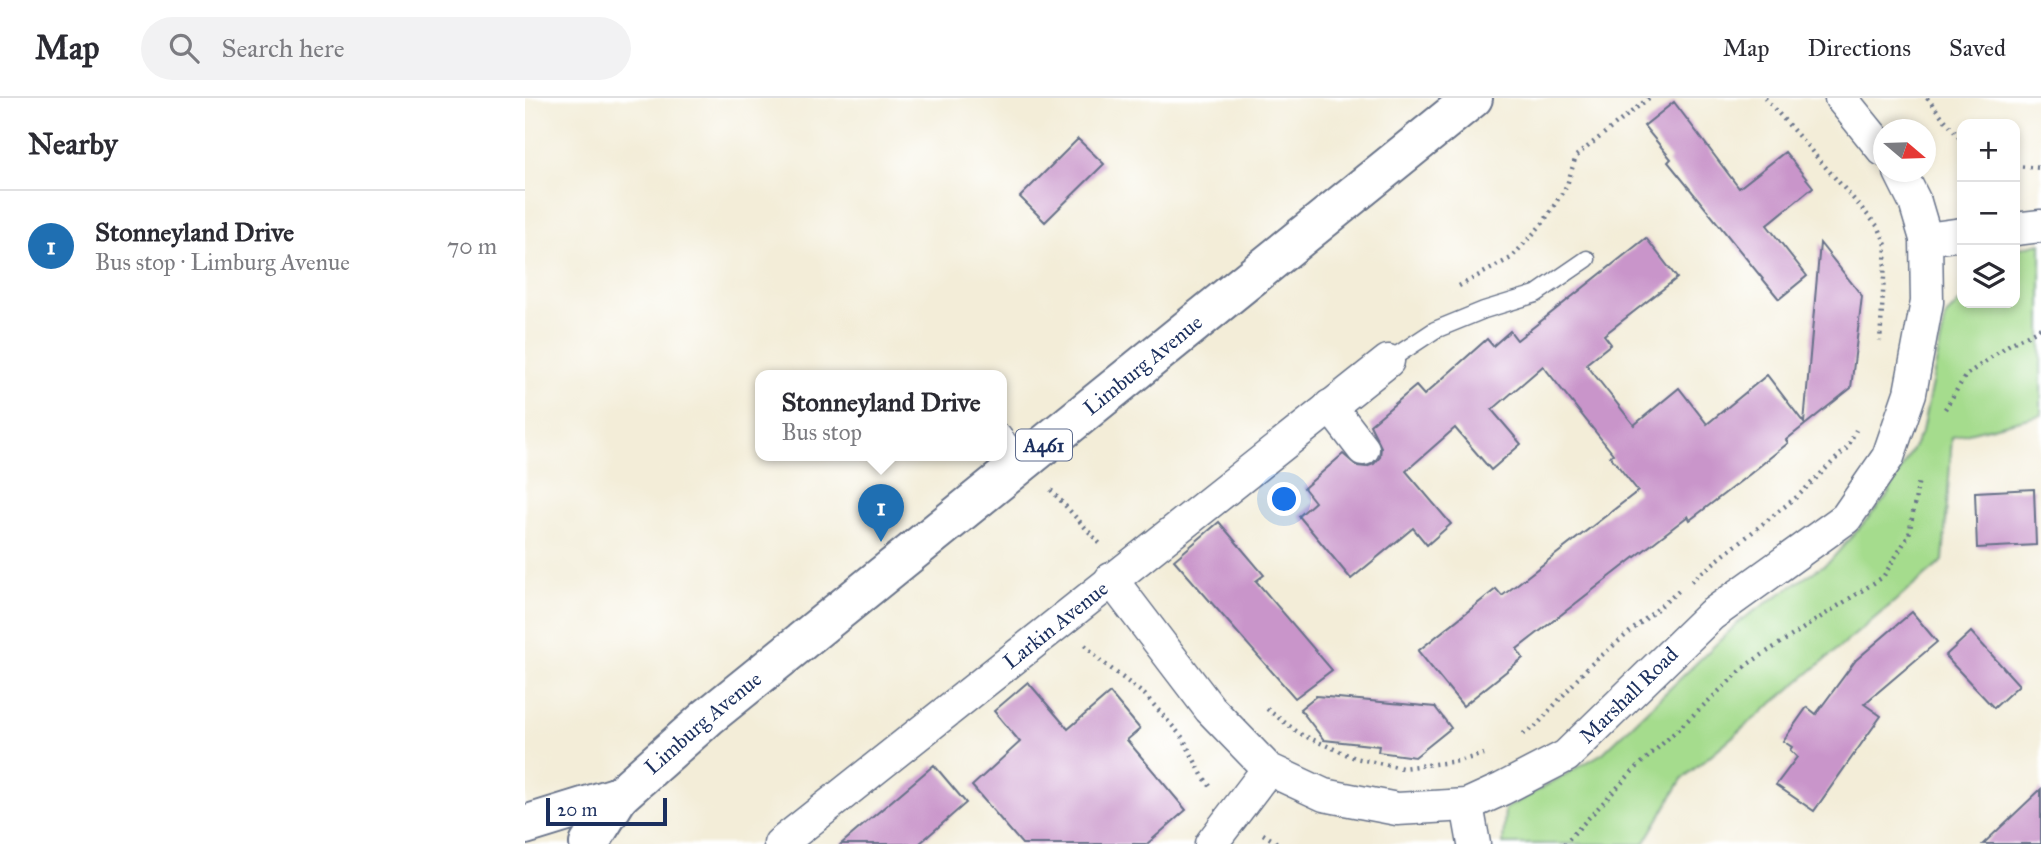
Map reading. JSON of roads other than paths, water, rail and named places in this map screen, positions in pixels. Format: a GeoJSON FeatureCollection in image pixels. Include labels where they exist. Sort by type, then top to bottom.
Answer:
{"type":"FeatureCollection","features":[{"type":"Feature","properties":{"kind":"main road","name":"Limburg Avenue"},"geometry":{"type":"LineString","coordinates":[[1013,447],[1473,98]]}},
{"type":"Feature","properties":{"kind":"main road","name":"Limburg Avenue"},"geometry":{"type":"LineString","coordinates":[[589,844],[619,796],[997,461]]}},
{"type":"Feature","properties":{"kind":"main road","name":"Limburg Avenue"},"geometry":{"type":"LineString","coordinates":[[525,825],[619,796]]}},
{"type":"Feature","properties":{"kind":"street"},"geometry":{"type":"LineString","coordinates":[[1840,98],[1873,137]]}},
{"type":"Feature","properties":{"kind":"street","name":"Marshall Road"},"geometry":{"type":"LineString","coordinates":[[1117,574],[1210,709],[1268,769],[1324,795],[1397,809],[1467,805],[1566,756],[1711,615],[1846,518],[1888,457],[1910,393],[1927,302],[1926,239],[1915,202],[1905,182]]}},
{"type":"Feature","properties":{"kind":"street"},"geometry":{"type":"LineString","coordinates":[[2020,228],[2041,226]]}},
{"type":"Feature","properties":{"kind":"street"},"geometry":{"type":"LineString","coordinates":[[1926,239],[1957,235]]}},
{"type":"Feature","properties":{"kind":"street","name":"Larkin Avenue"},"geometry":{"type":"LineString","coordinates":[[780,844],[1388,361]]}},
{"type":"Feature","properties":{"kind":"street"},"geometry":{"type":"LineString","coordinates":[[1331,406],[1363,449]]}},
{"type":"Feature","properties":{"kind":"street"},"geometry":{"type":"LineString","coordinates":[[1211,844],[1268,769]]}},
{"type":"Feature","properties":{"kind":"street"},"geometry":{"type":"LineString","coordinates":[[1467,805],[1474,844]]}},
{"type":"Feature","properties":{"kind":"lane"},"geometry":{"type":"LineString","coordinates":[[1388,361],[1435,330],[1536,293],[1587,259]]}},
{"type":"Feature","properties":{"kind":"place","name":"Stonneyland Drive"},"geometry":{"type":"Point","coordinates":[881,542]}}]}
